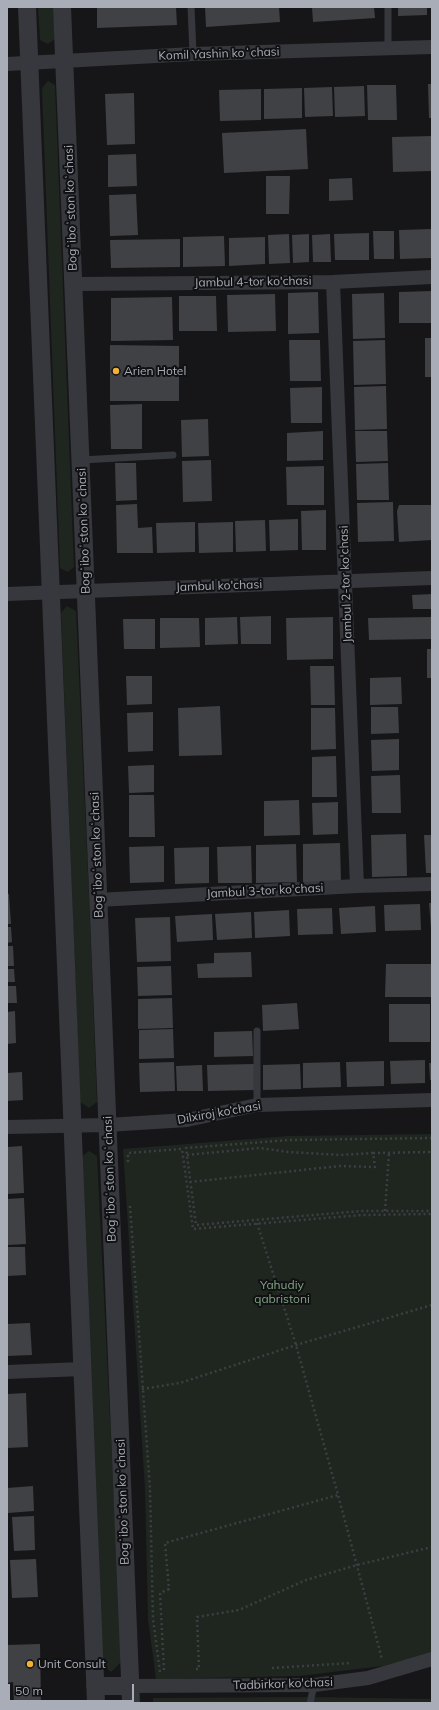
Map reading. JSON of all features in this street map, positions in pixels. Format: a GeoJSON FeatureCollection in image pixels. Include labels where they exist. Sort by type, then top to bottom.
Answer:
{"type":"FeatureCollection","features":[{"type":"Feature","properties":{"kind":"street"},"geometry":{"type":"LineString","coordinates":[[27,7],[95,1694],[130,1694]]}},
{"type":"Feature","properties":{"kind":"street","name":"Bogʻiboʻston koʻchasi"},"geometry":{"type":"LineString","coordinates":[[62,7],[130,1694]]}},
{"type":"Feature","properties":{"kind":"street","name":"Komil Yashin koʻchasi"},"geometry":{"type":"LineString","coordinates":[[7,64],[193,54],[432,47]]}},
{"type":"Feature","properties":{"kind":"street","name":"Jambul 4-tor ko'chasi"},"geometry":{"type":"LineString","coordinates":[[74,284],[333,282],[432,276]]}},
{"type":"Feature","properties":{"kind":"street","name":"Jambul 2-tor ko'chasi"},"geometry":{"type":"LineString","coordinates":[[333,282],[357,886]]}},
{"type":"Feature","properties":{"kind":"street","name":"Jambul ko'chasi"},"geometry":{"type":"LineString","coordinates":[[7,594],[432,578]]}},
{"type":"Feature","properties":{"kind":"street","name":"Jambul 3-tor ko'chasi"},"geometry":{"type":"LineString","coordinates":[[98,900],[357,886],[432,884]]}},
{"type":"Feature","properties":{"kind":"street","name":"Dilxiroj ko‘chasi"},"geometry":{"type":"LineString","coordinates":[[7,1127],[107,1125],[187,1120],[257,1105],[432,1100]]}},
{"type":"Feature","properties":{"kind":"street"},"geometry":{"type":"LineString","coordinates":[[7,1372],[82,1369]]}},
{"type":"Feature","properties":{"kind":"street","name":"Tadbirkor ko'chasi"},"geometry":{"type":"LineString","coordinates":[[130,1694],[314,1685],[368,1678],[432,1659]]}},
{"type":"Feature","properties":{"kind":"lane"},"geometry":{"type":"LineString","coordinates":[[191,7],[193,54]]}},
{"type":"Feature","properties":{"kind":"lane"},"geometry":{"type":"LineString","coordinates":[[388,7],[388,48]]}},
{"type":"Feature","properties":{"kind":"lane"},"geometry":{"type":"LineString","coordinates":[[81,460],[173,455]]}},
{"type":"Feature","properties":{"kind":"lane"},"geometry":{"type":"LineString","coordinates":[[257,1031],[257,1105]]}},
{"type":"Feature","properties":{"kind":"lane"},"geometry":{"type":"LineString","coordinates":[[310,1703],[314,1685]]}},
{"type":"Feature","properties":{"kind":"path"},"geometry":{"type":"LineString","coordinates":[[432,1138],[289,1140],[186,1148],[196,1224],[362,1211],[432,1213]]}},
{"type":"Feature","properties":{"kind":"path"},"geometry":{"type":"LineString","coordinates":[[187,1155],[260,1148],[289,1152],[326,1154],[432,1152]]}},
{"type":"Feature","properties":{"kind":"path"},"geometry":{"type":"LineString","coordinates":[[128,1168],[128,1153],[182,1149],[192,1229],[362,1215],[432,1213]]}},
{"type":"Feature","properties":{"kind":"path"},"geometry":{"type":"LineString","coordinates":[[190,1182],[318,1170],[340,1166],[375,1167],[373,1153]]}},
{"type":"Feature","properties":{"kind":"path"},"geometry":{"type":"LineString","coordinates":[[385,1211],[389,1153]]}},
{"type":"Feature","properties":{"kind":"path"},"geometry":{"type":"LineString","coordinates":[[130,1204],[150,1489],[153,1618],[160,1675],[164,1670],[160,1593],[169,1589],[165,1543],[338,1495]]}},
{"type":"Feature","properties":{"kind":"path"},"geometry":{"type":"LineString","coordinates":[[257,1224],[296,1345],[382,1661],[389,1659]]}},
{"type":"Feature","properties":{"kind":"path"},"geometry":{"type":"LineString","coordinates":[[142,1389],[180,1383],[296,1345],[432,1305]]}},
{"type":"Feature","properties":{"kind":"path"},"geometry":{"type":"LineString","coordinates":[[199,1673],[192,1671],[199,1669],[197,1617],[239,1610],[306,1580],[432,1546]]}},
{"type":"Feature","properties":{"kind":"path"},"geometry":{"type":"LineString","coordinates":[[268,1668],[352,1663]]}},
{"type":"Feature","properties":{"kind":"path"},"geometry":{"type":"LineString","coordinates":[[164,1670],[171,1670]]}},
{"type":"Feature","properties":{"kind":"green space"},"geometry":{"type":"Polygon","coordinates":[[[38,7],[53,7],[55,39],[48,44],[40,40],[38,7]]]}},
{"type":"Feature","properties":{"kind":"green space"},"geometry":{"type":"Polygon","coordinates":[[[48,81],[55,85],[74,567],[68,572],[60,568],[42,88],[48,81]]]}},
{"type":"Feature","properties":{"kind":"green space"},"geometry":{"type":"Polygon","coordinates":[[[67,606],[76,611],[89,897],[97,1102],[89,1108],[80,1102],[61,613],[67,606]]]}},
{"type":"Feature","properties":{"kind":"green space","name":"Yahudiy qabristoni"},"geometry":{"type":"Polygon","coordinates":[[[432,1134],[432,1653],[383,1666],[299,1676],[156,1679],[148,1619],[145,1489],[123,1149],[289,1136],[432,1134]]]}},
{"type":"Feature","properties":{"kind":"green space"},"geometry":{"type":"Polygon","coordinates":[[[89,1151],[97,1156],[122,1661],[111,1672],[102,1664],[80,1158],[89,1151]]]}},
{"type":"Feature","properties":{"kind":"green space"},"geometry":{"type":"Polygon","coordinates":[[[312,1697],[432,1699],[432,1703],[153,1703],[153,1698],[312,1697]]]}},
{"type":"Feature","properties":{"kind":"building"},"geometry":{"type":"Polygon","coordinates":[[[97,7],[176,7],[177,25],[97,28],[97,7]]]}},
{"type":"Feature","properties":{"kind":"building"},"geometry":{"type":"Polygon","coordinates":[[[205,7],[279,7],[280,22],[206,27],[205,7]]]}},
{"type":"Feature","properties":{"kind":"building"},"geometry":{"type":"Polygon","coordinates":[[[312,7],[374,7],[375,18],[313,22],[312,7]]]}},
{"type":"Feature","properties":{"kind":"building"},"geometry":{"type":"Polygon","coordinates":[[[398,7],[427,7],[427,15],[398,16],[398,7]]]}},
{"type":"Feature","properties":{"kind":"building"},"geometry":{"type":"Polygon","coordinates":[[[428,84],[432,84],[432,118],[429,118],[428,84]]]}},
{"type":"Feature","properties":{"kind":"building"},"geometry":{"type":"Polygon","coordinates":[[[367,85],[396,85],[397,120],[368,120],[367,85]]]}},
{"type":"Feature","properties":{"kind":"building"},"geometry":{"type":"Polygon","coordinates":[[[364,86],[365,116],[335,117],[334,87],[364,86]]]}},
{"type":"Feature","properties":{"kind":"building"},"geometry":{"type":"Polygon","coordinates":[[[332,87],[333,116],[305,117],[304,88],[332,87]]]}},
{"type":"Feature","properties":{"kind":"building"},"geometry":{"type":"Polygon","coordinates":[[[302,88],[302,118],[264,119],[264,89],[302,88]]]}},
{"type":"Feature","properties":{"kind":"building"},"geometry":{"type":"Polygon","coordinates":[[[261,89],[261,120],[220,121],[219,90],[261,89]]]}},
{"type":"Feature","properties":{"kind":"building"},"geometry":{"type":"Polygon","coordinates":[[[134,93],[135,144],[107,145],[105,94],[134,93]]]}},
{"type":"Feature","properties":{"kind":"building"},"geometry":{"type":"Polygon","coordinates":[[[306,129],[308,169],[224,173],[222,133],[306,129]]]}},
{"type":"Feature","properties":{"kind":"building"},"geometry":{"type":"Polygon","coordinates":[[[432,136],[432,171],[393,172],[392,137],[432,136]]]}},
{"type":"Feature","properties":{"kind":"building"},"geometry":{"type":"Polygon","coordinates":[[[136,154],[137,186],[108,187],[108,155],[136,154]]]}},
{"type":"Feature","properties":{"kind":"building"},"geometry":{"type":"Polygon","coordinates":[[[266,176],[290,176],[289,214],[266,214],[266,176]]]}},
{"type":"Feature","properties":{"kind":"building"},"geometry":{"type":"Polygon","coordinates":[[[352,178],[353,200],[329,201],[329,179],[352,178]]]}},
{"type":"Feature","properties":{"kind":"building"},"geometry":{"type":"Polygon","coordinates":[[[136,194],[138,235],[110,236],[109,195],[136,194]]]}},
{"type":"Feature","properties":{"kind":"building"},"geometry":{"type":"Polygon","coordinates":[[[432,229],[432,258],[400,259],[399,230],[432,229]]]}},
{"type":"Feature","properties":{"kind":"building"},"geometry":{"type":"Polygon","coordinates":[[[373,231],[394,231],[394,259],[374,259],[373,231]]]}},
{"type":"Feature","properties":{"kind":"building"},"geometry":{"type":"Polygon","coordinates":[[[369,233],[369,260],[335,260],[334,234],[369,233]]]}},
{"type":"Feature","properties":{"kind":"building"},"geometry":{"type":"Polygon","coordinates":[[[289,234],[290,263],[269,264],[268,235],[289,234]]]}},
{"type":"Feature","properties":{"kind":"building"},"geometry":{"type":"Polygon","coordinates":[[[309,234],[309,262],[293,263],[292,235],[309,234]]]}},
{"type":"Feature","properties":{"kind":"building"},"geometry":{"type":"Polygon","coordinates":[[[330,234],[331,262],[313,262],[312,235],[330,234]]]}},
{"type":"Feature","properties":{"kind":"building"},"geometry":{"type":"Polygon","coordinates":[[[224,236],[225,266],[183,267],[183,237],[224,236]]]}},
{"type":"Feature","properties":{"kind":"building"},"geometry":{"type":"Polygon","coordinates":[[[265,237],[265,264],[229,266],[229,238],[265,237]]]}},
{"type":"Feature","properties":{"kind":"building"},"geometry":{"type":"Polygon","coordinates":[[[180,239],[180,267],[111,268],[110,240],[180,239]]]}},
{"type":"Feature","properties":{"kind":"building"},"geometry":{"type":"Polygon","coordinates":[[[432,291],[432,323],[399,323],[399,292],[432,291]]]}},
{"type":"Feature","properties":{"kind":"building"},"geometry":{"type":"Polygon","coordinates":[[[318,292],[319,333],[288,334],[288,293],[318,292]]]}},
{"type":"Feature","properties":{"kind":"building"},"geometry":{"type":"Polygon","coordinates":[[[384,293],[385,338],[353,339],[352,294],[384,293]]]}},
{"type":"Feature","properties":{"kind":"building"},"geometry":{"type":"Polygon","coordinates":[[[275,294],[276,331],[228,332],[227,295],[275,294]]]}},
{"type":"Feature","properties":{"kind":"building"},"geometry":{"type":"Polygon","coordinates":[[[179,296],[216,296],[217,331],[179,331],[179,296]]]}},
{"type":"Feature","properties":{"kind":"building"},"geometry":{"type":"Polygon","coordinates":[[[172,297],[173,340],[111,341],[111,298],[172,297]]]}},
{"type":"Feature","properties":{"kind":"building"},"geometry":{"type":"Polygon","coordinates":[[[425,338],[432,338],[432,377],[425,377],[425,338]]]}},
{"type":"Feature","properties":{"kind":"building"},"geometry":{"type":"Polygon","coordinates":[[[289,340],[320,340],[321,381],[290,381],[289,340]]]}},
{"type":"Feature","properties":{"kind":"building"},"geometry":{"type":"Polygon","coordinates":[[[385,340],[386,384],[354,385],[353,341],[385,340]]]}},
{"type":"Feature","properties":{"kind":"building"},"geometry":{"type":"Polygon","coordinates":[[[110,345],[179,346],[179,401],[110,401],[110,345]]]}},
{"type":"Feature","properties":{"kind":"building"},"geometry":{"type":"Polygon","coordinates":[[[386,386],[387,429],[355,430],[354,387],[386,386]]]}},
{"type":"Feature","properties":{"kind":"building"},"geometry":{"type":"Polygon","coordinates":[[[322,387],[322,423],[291,423],[290,388],[322,387]]]}},
{"type":"Feature","properties":{"kind":"building"},"geometry":{"type":"Polygon","coordinates":[[[142,404],[142,449],[111,449],[110,405],[142,404]]]}},
{"type":"Feature","properties":{"kind":"building"},"geometry":{"type":"Polygon","coordinates":[[[208,419],[209,456],[182,457],[181,420],[208,419]]]}},
{"type":"Feature","properties":{"kind":"building"},"geometry":{"type":"Polygon","coordinates":[[[323,431],[323,460],[287,461],[287,433],[323,431]]]}},
{"type":"Feature","properties":{"kind":"building"},"geometry":{"type":"Polygon","coordinates":[[[355,431],[387,431],[388,461],[356,462],[355,431]]]}},
{"type":"Feature","properties":{"kind":"building"},"geometry":{"type":"Polygon","coordinates":[[[211,460],[212,501],[183,502],[182,461],[211,460]]]}},
{"type":"Feature","properties":{"kind":"building"},"geometry":{"type":"Polygon","coordinates":[[[115,463],[136,463],[137,500],[116,501],[115,463]]]}},
{"type":"Feature","properties":{"kind":"building"},"geometry":{"type":"Polygon","coordinates":[[[388,463],[389,500],[357,500],[356,464],[388,463]]]}},
{"type":"Feature","properties":{"kind":"building"},"geometry":{"type":"Polygon","coordinates":[[[324,466],[324,505],[287,505],[286,467],[324,466]]]}},
{"type":"Feature","properties":{"kind":"building"},"geometry":{"type":"Polygon","coordinates":[[[393,502],[394,541],[358,542],[357,503],[393,502]]]}},
{"type":"Feature","properties":{"kind":"building"},"geometry":{"type":"Polygon","coordinates":[[[137,504],[138,528],[152,527],[153,553],[117,553],[116,505],[137,504]]]}},
{"type":"Feature","properties":{"kind":"building"},"geometry":{"type":"Polygon","coordinates":[[[399,505],[432,505],[432,540],[399,542],[397,511],[399,505]]]}},
{"type":"Feature","properties":{"kind":"building"},"geometry":{"type":"Polygon","coordinates":[[[326,510],[326,550],[302,550],[301,511],[326,510]]]}},
{"type":"Feature","properties":{"kind":"building"},"geometry":{"type":"Polygon","coordinates":[[[298,519],[298,550],[270,551],[269,520],[298,519]]]}},
{"type":"Feature","properties":{"kind":"building"},"geometry":{"type":"Polygon","coordinates":[[[265,520],[266,551],[236,552],[235,521],[265,520]]]}},
{"type":"Feature","properties":{"kind":"building"},"geometry":{"type":"Polygon","coordinates":[[[195,522],[195,552],[157,553],[156,523],[195,522]]]}},
{"type":"Feature","properties":{"kind":"building"},"geometry":{"type":"Polygon","coordinates":[[[233,522],[233,552],[199,553],[198,523],[233,522]]]}},
{"type":"Feature","properties":{"kind":"building"},"geometry":{"type":"Polygon","coordinates":[[[432,594],[432,609],[413,609],[412,595],[432,594]]]}},
{"type":"Feature","properties":{"kind":"building"},"geometry":{"type":"Polygon","coordinates":[[[271,616],[271,644],[241,644],[240,617],[271,616]]]}},
{"type":"Feature","properties":{"kind":"building"},"geometry":{"type":"Polygon","coordinates":[[[237,617],[238,644],[205,645],[205,618],[237,617]]]}},
{"type":"Feature","properties":{"kind":"building"},"geometry":{"type":"Polygon","coordinates":[[[333,617],[333,659],[287,660],[286,618],[333,617]]]}},
{"type":"Feature","properties":{"kind":"building"},"geometry":{"type":"Polygon","coordinates":[[[432,617],[432,639],[369,640],[368,618],[432,617]]]}},
{"type":"Feature","properties":{"kind":"building"},"geometry":{"type":"Polygon","coordinates":[[[160,618],[199,618],[200,647],[160,648],[160,618]]]}},
{"type":"Feature","properties":{"kind":"building"},"geometry":{"type":"Polygon","coordinates":[[[123,619],[155,619],[155,649],[124,649],[123,619]]]}},
{"type":"Feature","properties":{"kind":"building"},"geometry":{"type":"Polygon","coordinates":[[[427,649],[432,649],[432,678],[427,678],[427,649]]]}},
{"type":"Feature","properties":{"kind":"building"},"geometry":{"type":"Polygon","coordinates":[[[310,666],[334,666],[335,705],[311,705],[310,666]]]}},
{"type":"Feature","properties":{"kind":"building"},"geometry":{"type":"Polygon","coordinates":[[[126,676],[152,676],[152,704],[127,705],[126,676]]]}},
{"type":"Feature","properties":{"kind":"building"},"geometry":{"type":"Polygon","coordinates":[[[401,677],[402,704],[370,705],[370,678],[401,677]]]}},
{"type":"Feature","properties":{"kind":"building"},"geometry":{"type":"Polygon","coordinates":[[[220,706],[222,755],[179,756],[178,708],[220,706]]]}},
{"type":"Feature","properties":{"kind":"building"},"geometry":{"type":"Polygon","coordinates":[[[371,707],[398,707],[399,733],[371,734],[371,707]]]}},
{"type":"Feature","properties":{"kind":"building"},"geometry":{"type":"Polygon","coordinates":[[[311,708],[335,708],[336,749],[311,750],[311,708]]]}},
{"type":"Feature","properties":{"kind":"building"},"geometry":{"type":"Polygon","coordinates":[[[153,712],[153,751],[128,752],[127,713],[153,712]]]}},
{"type":"Feature","properties":{"kind":"building"},"geometry":{"type":"Polygon","coordinates":[[[399,739],[399,770],[372,771],[371,740],[399,739]]]}},
{"type":"Feature","properties":{"kind":"building"},"geometry":{"type":"Polygon","coordinates":[[[336,756],[337,797],[312,797],[312,757],[336,756]]]}},
{"type":"Feature","properties":{"kind":"building"},"geometry":{"type":"Polygon","coordinates":[[[154,765],[154,792],[129,793],[128,766],[154,765]]]}},
{"type":"Feature","properties":{"kind":"building"},"geometry":{"type":"Polygon","coordinates":[[[400,775],[401,813],[372,813],[371,776],[400,775]]]}},
{"type":"Feature","properties":{"kind":"building"},"geometry":{"type":"Polygon","coordinates":[[[129,795],[154,795],[155,837],[129,837],[129,795]]]}},
{"type":"Feature","properties":{"kind":"building"},"geometry":{"type":"Polygon","coordinates":[[[299,800],[300,835],[264,836],[264,801],[299,800]]]}},
{"type":"Feature","properties":{"kind":"building"},"geometry":{"type":"Polygon","coordinates":[[[338,802],[338,834],[313,835],[312,803],[338,802]]]}},
{"type":"Feature","properties":{"kind":"building"},"geometry":{"type":"Polygon","coordinates":[[[406,834],[407,876],[372,877],[371,835],[406,834]]]}},
{"type":"Feature","properties":{"kind":"building"},"geometry":{"type":"Polygon","coordinates":[[[424,835],[432,835],[432,873],[426,873],[424,835]]]}},
{"type":"Feature","properties":{"kind":"building"},"geometry":{"type":"Polygon","coordinates":[[[340,843],[341,882],[303,882],[303,844],[340,843]]]}},
{"type":"Feature","properties":{"kind":"building"},"geometry":{"type":"Polygon","coordinates":[[[296,844],[297,882],[256,883],[256,845],[296,844]]]}},
{"type":"Feature","properties":{"kind":"building"},"geometry":{"type":"Polygon","coordinates":[[[164,846],[164,882],[130,883],[129,847],[164,846]]]}},
{"type":"Feature","properties":{"kind":"building"},"geometry":{"type":"Polygon","coordinates":[[[251,846],[252,883],[218,883],[217,847],[251,846]]]}},
{"type":"Feature","properties":{"kind":"building"},"geometry":{"type":"Polygon","coordinates":[[[209,847],[209,883],[175,884],[174,848],[209,847]]]}},
{"type":"Feature","properties":{"kind":"building"},"geometry":{"type":"Polygon","coordinates":[[[7,894],[9,894],[11,924],[7,924],[7,894]]]}},
{"type":"Feature","properties":{"kind":"building"},"geometry":{"type":"Polygon","coordinates":[[[429,903],[432,903],[432,929],[431,929],[429,903]]]}},
{"type":"Feature","properties":{"kind":"building"},"geometry":{"type":"Polygon","coordinates":[[[420,904],[421,930],[385,931],[384,905],[420,904]]]}},
{"type":"Feature","properties":{"kind":"building"},"geometry":{"type":"Polygon","coordinates":[[[375,906],[376,932],[341,934],[339,908],[375,906]]]}},
{"type":"Feature","properties":{"kind":"building"},"geometry":{"type":"Polygon","coordinates":[[[332,908],[333,934],[298,935],[297,909],[332,908]]]}},
{"type":"Feature","properties":{"kind":"building"},"geometry":{"type":"Polygon","coordinates":[[[289,910],[290,936],[255,938],[254,912],[289,910]]]}},
{"type":"Feature","properties":{"kind":"building"},"geometry":{"type":"Polygon","coordinates":[[[251,912],[252,938],[217,940],[215,914],[251,912]]]}},
{"type":"Feature","properties":{"kind":"building"},"geometry":{"type":"Polygon","coordinates":[[[212,914],[213,940],[177,942],[175,916],[212,914]]]}},
{"type":"Feature","properties":{"kind":"building"},"geometry":{"type":"Polygon","coordinates":[[[170,917],[171,961],[137,962],[135,918],[170,917]]]}},
{"type":"Feature","properties":{"kind":"building"},"geometry":{"type":"Polygon","coordinates":[[[7,927],[11,927],[12,942],[7,943],[7,927]]]}},
{"type":"Feature","properties":{"kind":"building"},"geometry":{"type":"Polygon","coordinates":[[[7,946],[13,946],[14,966],[7,966],[7,946]]]}},
{"type":"Feature","properties":{"kind":"building"},"geometry":{"type":"Polygon","coordinates":[[[251,952],[252,977],[198,978],[197,964],[214,963],[214,953],[251,952]]]}},
{"type":"Feature","properties":{"kind":"building"},"geometry":{"type":"Polygon","coordinates":[[[386,964],[432,964],[432,997],[385,997],[386,964]]]}},
{"type":"Feature","properties":{"kind":"building"},"geometry":{"type":"Polygon","coordinates":[[[171,966],[172,995],[138,996],[137,967],[171,966]]]}},
{"type":"Feature","properties":{"kind":"building"},"geometry":{"type":"Polygon","coordinates":[[[7,969],[14,969],[15,982],[7,982],[7,969]]]}},
{"type":"Feature","properties":{"kind":"building"},"geometry":{"type":"Polygon","coordinates":[[[7,986],[16,986],[17,1003],[7,1003],[7,986]]]}},
{"type":"Feature","properties":{"kind":"building"},"geometry":{"type":"Polygon","coordinates":[[[172,998],[173,1028],[138,1029],[138,999],[172,998]]]}},
{"type":"Feature","properties":{"kind":"building"},"geometry":{"type":"Polygon","coordinates":[[[297,1003],[299,1029],[263,1031],[262,1005],[297,1003]]]}},
{"type":"Feature","properties":{"kind":"building"},"geometry":{"type":"Polygon","coordinates":[[[389,1004],[430,1004],[430,1042],[389,1042],[389,1004]]]}},
{"type":"Feature","properties":{"kind":"building"},"geometry":{"type":"Polygon","coordinates":[[[15,1011],[16,1043],[7,1044],[7,1012],[15,1011]]]}},
{"type":"Feature","properties":{"kind":"building"},"geometry":{"type":"Polygon","coordinates":[[[173,1029],[174,1058],[139,1059],[139,1030],[173,1029]]]}},
{"type":"Feature","properties":{"kind":"building"},"geometry":{"type":"Polygon","coordinates":[[[252,1031],[253,1056],[214,1057],[214,1032],[252,1031]]]}},
{"type":"Feature","properties":{"kind":"building"},"geometry":{"type":"Polygon","coordinates":[[[425,1060],[425,1083],[391,1084],[390,1061],[425,1060]]]}},
{"type":"Feature","properties":{"kind":"building"},"geometry":{"type":"Polygon","coordinates":[[[384,1061],[384,1086],[347,1087],[346,1062],[384,1061]]]}},
{"type":"Feature","properties":{"kind":"building"},"geometry":{"type":"Polygon","coordinates":[[[174,1062],[175,1091],[140,1092],[139,1063],[174,1062]]]}},
{"type":"Feature","properties":{"kind":"building"},"geometry":{"type":"Polygon","coordinates":[[[340,1062],[341,1087],[303,1088],[303,1063],[340,1062]]]}},
{"type":"Feature","properties":{"kind":"building"},"geometry":{"type":"Polygon","coordinates":[[[429,1063],[432,1063],[432,1080],[430,1080],[429,1063]]]}},
{"type":"Feature","properties":{"kind":"building"},"geometry":{"type":"Polygon","coordinates":[[[254,1064],[254,1090],[208,1091],[207,1065],[254,1064]]]}},
{"type":"Feature","properties":{"kind":"building"},"geometry":{"type":"Polygon","coordinates":[[[300,1064],[301,1089],[263,1090],[263,1065],[300,1064]]]}},
{"type":"Feature","properties":{"kind":"building"},"geometry":{"type":"Polygon","coordinates":[[[202,1065],[203,1091],[177,1091],[176,1066],[202,1065]]]}},
{"type":"Feature","properties":{"kind":"building"},"geometry":{"type":"Polygon","coordinates":[[[22,1072],[23,1100],[7,1101],[7,1073],[22,1072]]]}},
{"type":"Feature","properties":{"kind":"building"},"geometry":{"type":"Polygon","coordinates":[[[22,1146],[24,1193],[7,1194],[7,1147],[22,1146]]]}},
{"type":"Feature","properties":{"kind":"building"},"geometry":{"type":"Polygon","coordinates":[[[24,1198],[26,1244],[7,1245],[7,1199],[24,1198]]]}},
{"type":"Feature","properties":{"kind":"building"},"geometry":{"type":"Polygon","coordinates":[[[7,1247],[25,1247],[26,1275],[7,1276],[7,1247]]]}},
{"type":"Feature","properties":{"kind":"building"},"geometry":{"type":"Polygon","coordinates":[[[30,1323],[32,1355],[7,1356],[7,1324],[30,1323]]]}},
{"type":"Feature","properties":{"kind":"building"},"geometry":{"type":"Polygon","coordinates":[[[26,1393],[28,1447],[7,1448],[7,1394],[26,1393]]]}},
{"type":"Feature","properties":{"kind":"building"},"geometry":{"type":"Polygon","coordinates":[[[33,1486],[34,1511],[8,1513],[7,1488],[33,1486]]]}},
{"type":"Feature","properties":{"kind":"building"},"geometry":{"type":"Polygon","coordinates":[[[34,1516],[35,1550],[14,1551],[12,1517],[34,1516]]]}},
{"type":"Feature","properties":{"kind":"building"},"geometry":{"type":"Polygon","coordinates":[[[36,1559],[38,1597],[12,1598],[10,1560],[36,1559]]]}},
{"type":"Feature","properties":{"kind":"building"},"geometry":{"type":"Polygon","coordinates":[[[40,1644],[41,1703],[14,1703],[13,1682],[7,1683],[7,1645],[40,1644]]]}},
{"type":"Feature","properties":{"kind":"place","name":"Arien Hotel"},"geometry":{"type":"Point","coordinates":[116,371]}},
{"type":"Feature","properties":{"kind":"place","name":"Unit Consult"},"geometry":{"type":"Point","coordinates":[30,1664]}}]}
